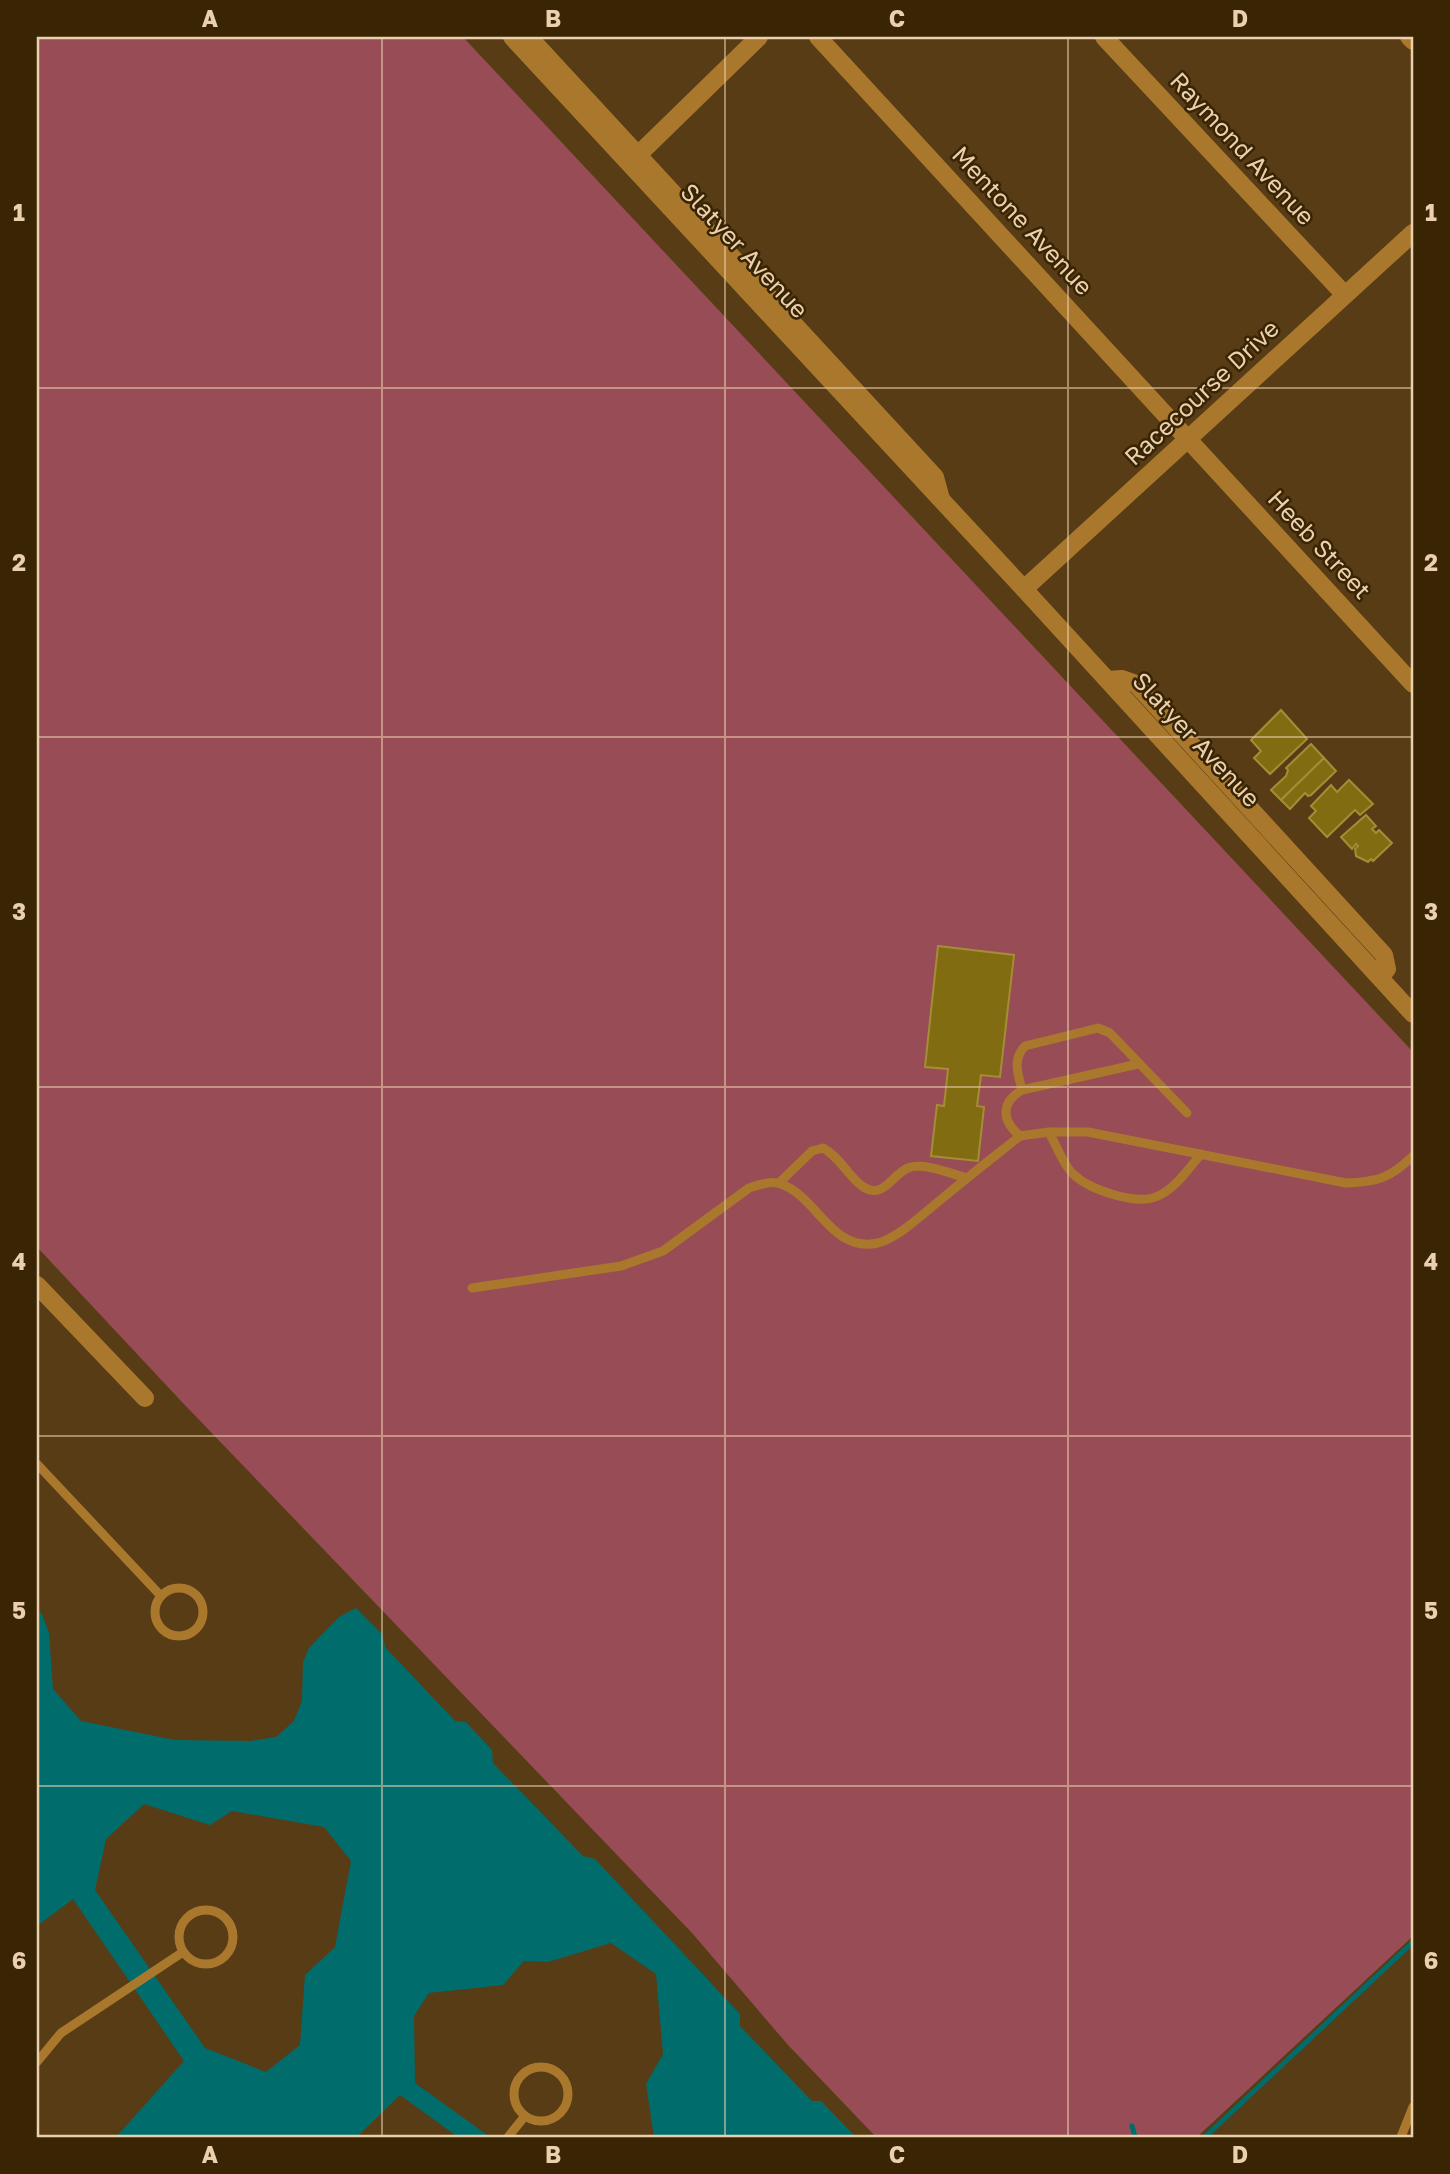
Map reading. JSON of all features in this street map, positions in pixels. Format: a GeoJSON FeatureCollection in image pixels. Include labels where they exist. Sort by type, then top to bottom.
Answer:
{"type":"FeatureCollection","features":[{"type":"Feature","properties":{"kind":"street","name":"Slatyer Avenue"},"geometry":{"type":"LineString","coordinates":[[512,37],[1108,680],[1413,1014]]}},
{"type":"Feature","properties":{"kind":"street","name":"Slatyer Avenue"},"geometry":{"type":"LineString","coordinates":[[529,37],[935,477],[941,499]]}},
{"type":"Feature","properties":{"kind":"street"},"geometry":{"type":"LineString","coordinates":[[638,155],[759,37]]}},
{"type":"Feature","properties":{"kind":"street","name":"Mentone Avenue"},"geometry":{"type":"LineString","coordinates":[[818,37],[1189,439]]}},
{"type":"Feature","properties":{"kind":"street","name":"Raymond Avenue"},"geometry":{"type":"LineString","coordinates":[[1104,37],[1345,295]]}},
{"type":"Feature","properties":{"kind":"street"},"geometry":{"type":"LineString","coordinates":[[1409,37],[1413,41]]}},
{"type":"Feature","properties":{"kind":"street","name":"Racecourse Drive"},"geometry":{"type":"LineString","coordinates":[[1024,589],[1413,233]]}},
{"type":"Feature","properties":{"kind":"street","name":"Heeb Street"},"geometry":{"type":"LineString","coordinates":[[1189,439],[1413,684]]}},
{"type":"Feature","properties":{"kind":"street"},"geometry":{"type":"LineString","coordinates":[[37,1285],[145,1398]]}},
{"type":"Feature","properties":{"kind":"lane"},"geometry":{"type":"LineString","coordinates":[[1022,1090],[1016,1063],[1017,1054],[1025,1046],[1098,1028],[1110,1033],[1187,1113]]}},
{"type":"Feature","properties":{"kind":"lane"},"geometry":{"type":"LineString","coordinates":[[1020,1136],[1011,1129],[1006,1118],[1006,1106],[1012,1096],[1022,1090],[1138,1064]]}},
{"type":"Feature","properties":{"kind":"lane"},"geometry":{"type":"LineString","coordinates":[[1049,1132],[1071,1172],[1089,1187],[1138,1200],[1158,1196],[1175,1183],[1201,1154]]}},
{"type":"Feature","properties":{"kind":"lane"},"geometry":{"type":"LineString","coordinates":[[472,1288],[621,1266],[663,1251],[750,1188],[764,1183],[779,1183],[795,1191],[832,1230],[855,1243],[878,1242],[903,1230],[1020,1136],[1049,1132],[1088,1132],[1346,1183],[1370,1182],[1395,1174],[1413,1156]]}},
{"type":"Feature","properties":{"kind":"lane"},"geometry":{"type":"LineString","coordinates":[[779,1183],[812,1151],[823,1148],[833,1153],[862,1186],[876,1191],[886,1187],[909,1168],[922,1167],[967,1178]]}},
{"type":"Feature","properties":{"kind":"lane"},"geometry":{"type":"LineString","coordinates":[[37,1464],[161,1596]]}},
{"type":"Feature","properties":{"kind":"lane"},"geometry":{"type":"LineString","coordinates":[[173,1588],[182,1588],[196,1595],[203,1611],[201,1620],[191,1633],[178,1636],[159,1626],[155,1609],[161,1596],[173,1588]]}},
{"type":"Feature","properties":{"kind":"lane"},"geometry":{"type":"LineString","coordinates":[[211,1910],[220,1913],[227,1920],[231,1928],[232,1945],[222,1959],[205,1964],[197,1963],[183,1952],[178,1934],[186,1918],[193,1912],[211,1910]]}},
{"type":"Feature","properties":{"kind":"lane"},"geometry":{"type":"LineString","coordinates":[[37,2062],[61,2033],[183,1952]]}},
{"type":"Feature","properties":{"kind":"lane"},"geometry":{"type":"LineString","coordinates":[[537,2067],[555,2070],[566,2083],[568,2101],[564,2109],[551,2119],[542,2121],[526,2116],[515,2102],[516,2083],[521,2076],[537,2067]]}},
{"type":"Feature","properties":{"kind":"lane"},"geometry":{"type":"LineString","coordinates":[[1401,2137],[1413,2107]]}},
{"type":"Feature","properties":{"kind":"lane"},"geometry":{"type":"LineString","coordinates":[[508,2137],[526,2116]]}},
{"type":"Feature","properties":{"kind":"shaded area"},"geometry":{"type":"Polygon","coordinates":[[[37,37],[463,37],[1413,1052],[1413,1936],[1197,2137],[876,2137],[788,2045],[692,1933],[181,1401],[37,1247],[37,37]]]}},
{"type":"Feature","properties":{"kind":"water"},"geometry":{"type":"Polygon","coordinates":[[[37,1608],[49,1633],[53,1689],[81,1721],[175,1740],[250,1741],[276,1737],[294,1721],[302,1701],[303,1662],[309,1648],[339,1617],[356,1608],[383,1635],[385,1647],[455,1721],[466,1722],[492,1750],[493,1763],[583,1856],[595,1859],[740,2014],[740,2026],[812,2101],[821,2101],[856,2137],[654,2137],[646,2084],[663,2054],[656,1974],[611,1943],[548,1962],[524,1961],[503,1985],[429,1993],[414,2016],[415,2083],[490,2137],[458,2137],[400,2095],[357,2137],[116,2137],[184,2061],[73,1899],[37,1926],[37,1608]],[[144,1804],[106,1839],[95,1890],[205,2048],[266,2072],[300,2045],[305,1975],[335,1947],[351,1861],[324,1827],[232,1811],[210,1825],[144,1804]]]}},
{"type":"Feature","properties":{"kind":"building"},"geometry":{"type":"Polygon","coordinates":[[[1281,710],[1307,739],[1270,774],[1254,758],[1261,751],[1251,740],[1281,710]]]}},
{"type":"Feature","properties":{"kind":"building"},"geometry":{"type":"Polygon","coordinates":[[[1311,744],[1324,758],[1281,800],[1271,790],[1286,776],[1286,768],[1311,744]]]}},
{"type":"Feature","properties":{"kind":"building"},"geometry":{"type":"Polygon","coordinates":[[[1324,758],[1336,771],[1311,795],[1305,793],[1290,809],[1281,800],[1324,758]]]}},
{"type":"Feature","properties":{"kind":"building"},"geometry":{"type":"Polygon","coordinates":[[[1349,780],[1373,804],[1360,815],[1355,810],[1327,837],[1309,818],[1316,811],[1311,806],[1331,785],[1337,792],[1349,780]]]}},
{"type":"Feature","properties":{"kind":"building"},"geometry":{"type":"Polygon","coordinates":[[[1366,815],[1376,826],[1372,829],[1376,833],[1379,830],[1392,843],[1373,861],[1371,859],[1368,862],[1356,856],[1356,844],[1352,849],[1341,837],[1366,815]]]}},
{"type":"Feature","properties":{"kind":"building"},"geometry":{"type":"Polygon","coordinates":[[[938,946],[1014,955],[1000,1077],[981,1075],[977,1106],[984,1107],[978,1161],[931,1156],[937,1105],[944,1106],[948,1069],[925,1067],[938,946]]]}},
{"type":"Feature","properties":{"kind":"waterway"},"geometry":{"type":"LineString","coordinates":[[1205,2137],[1413,1942]]}},
{"type":"Feature","properties":{"kind":"waterway"},"geometry":{"type":"LineString","coordinates":[[1132,2126],[1135,2137]]}}]}
